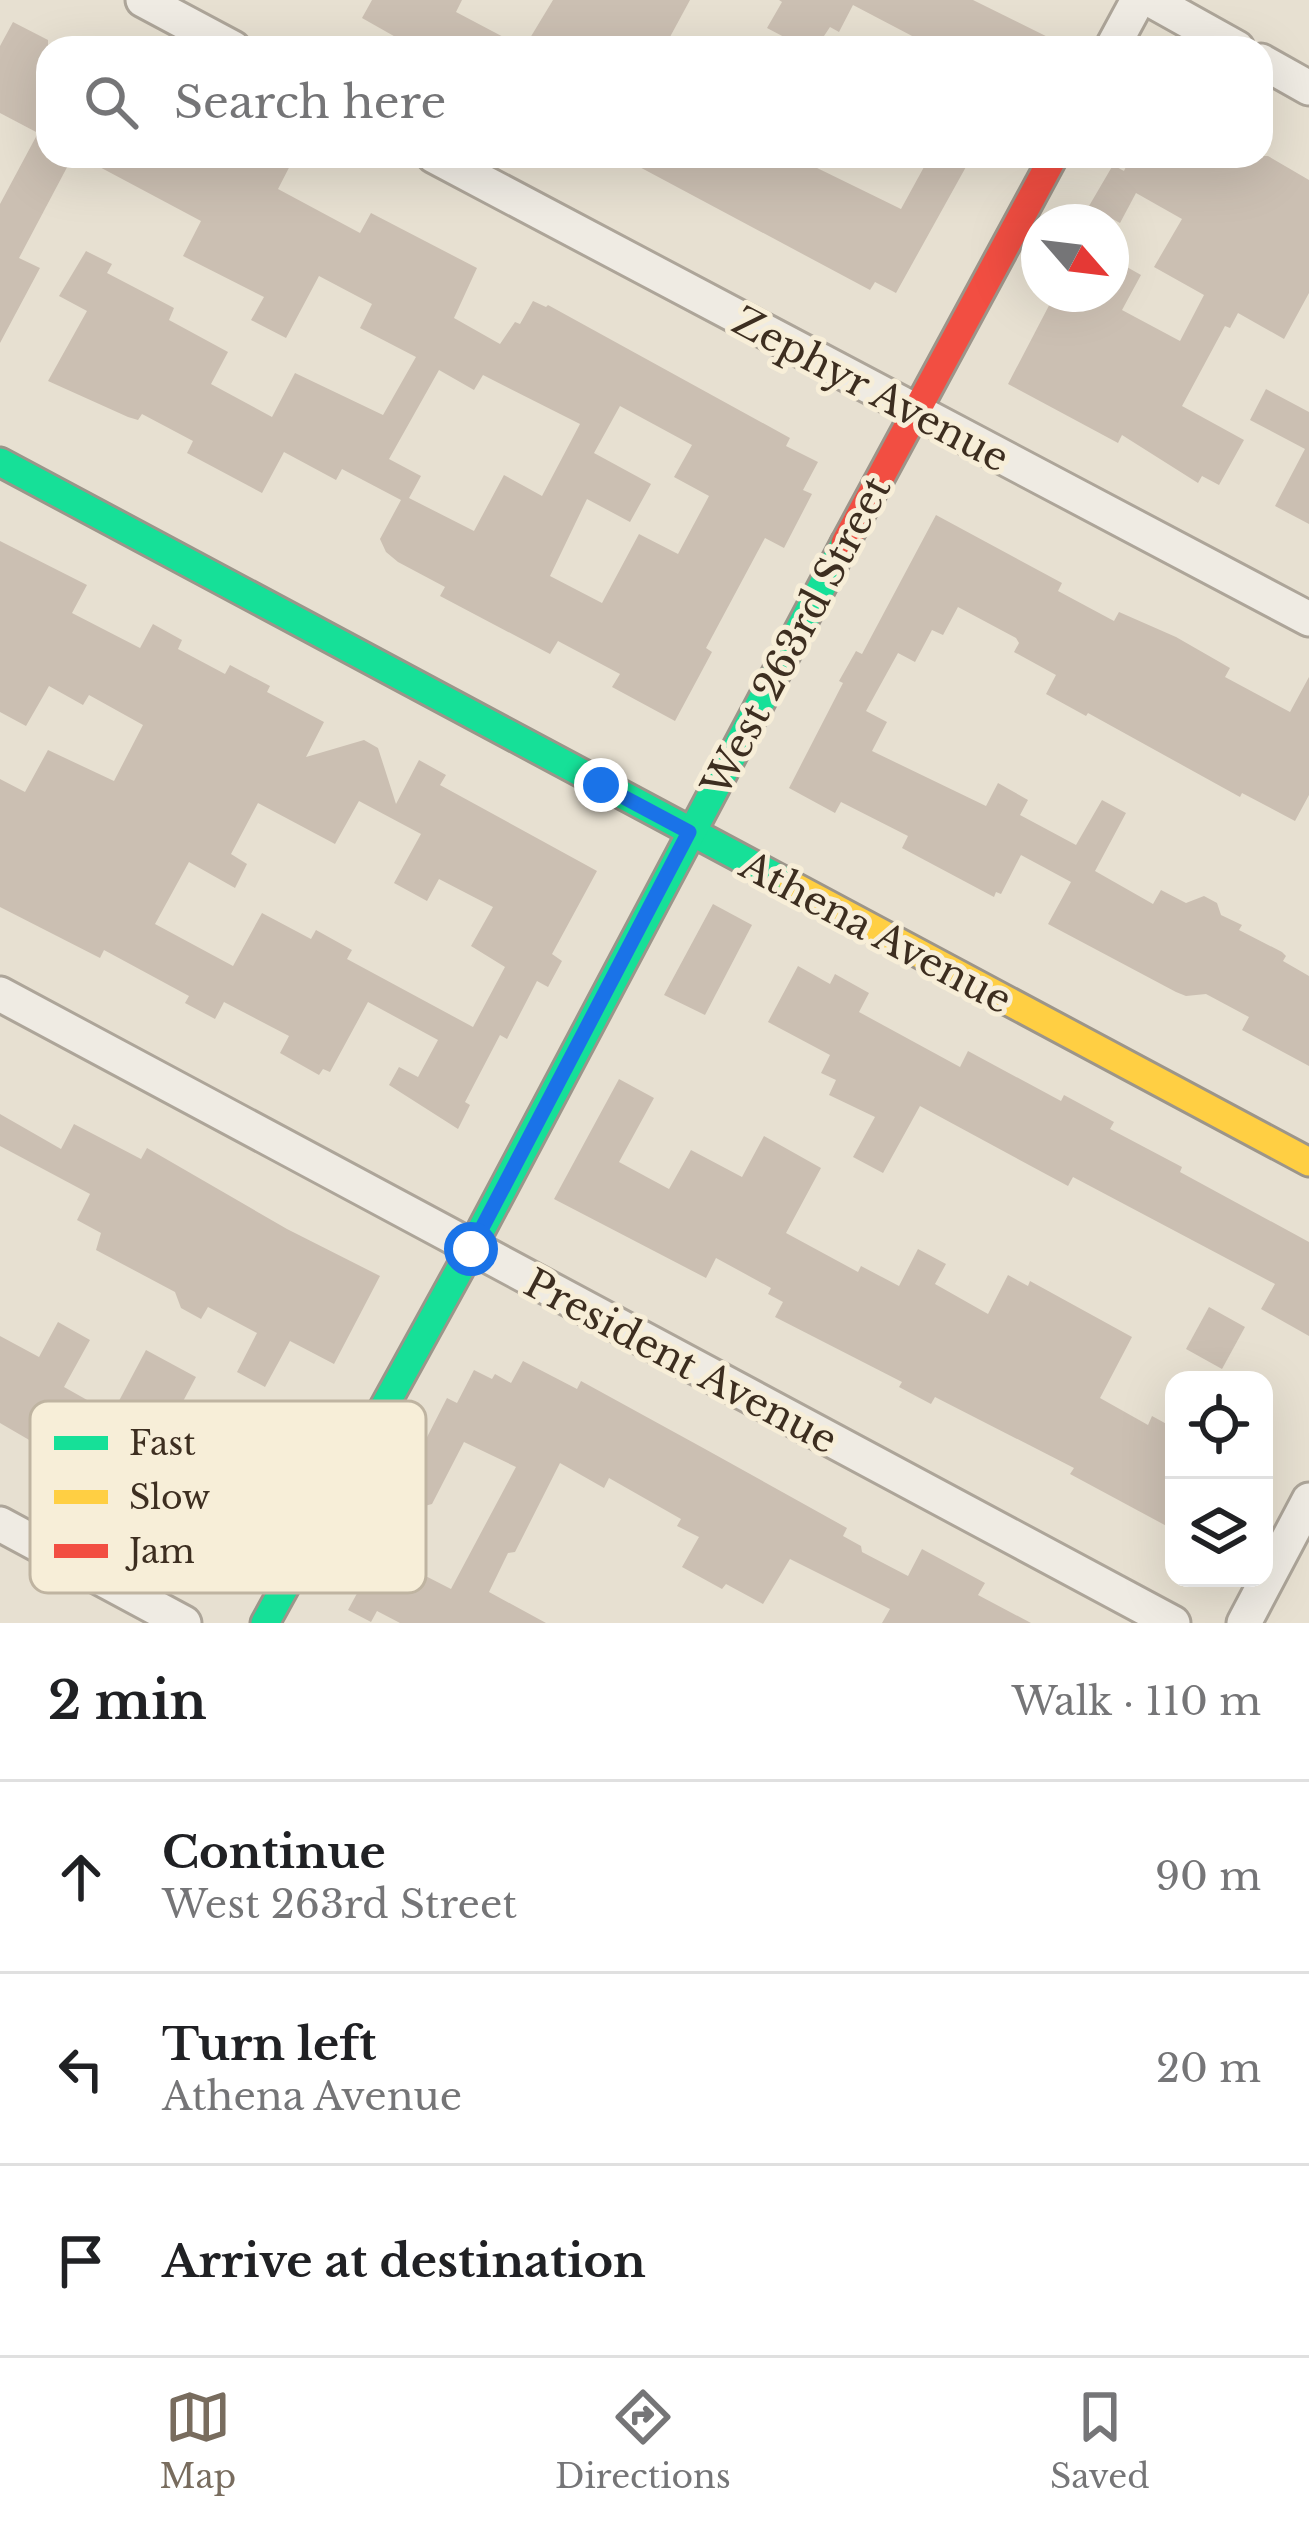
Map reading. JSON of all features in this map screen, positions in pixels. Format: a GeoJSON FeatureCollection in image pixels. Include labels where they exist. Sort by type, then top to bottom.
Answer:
{"type":"FeatureCollection","features":[{"type":"Feature","properties":{"kind":"street"},"geometry":{"type":"LineString","coordinates":[[143,0],[210,36]]}},
{"type":"Feature","properties":{"kind":"street"},"geometry":{"type":"LineString","coordinates":[[1118,36],[1138,0]]}},
{"type":"Feature","properties":{"kind":"street"},"geometry":{"type":"LineString","coordinates":[[1151,0],[1216,36]]}},
{"type":"Feature","properties":{"kind":"street"},"geometry":{"type":"LineString","coordinates":[[1273,68],[1309,88]]}},
{"type":"Feature","properties":{"kind":"street","name":"Zephyr Avenue"},"geometry":{"type":"LineString","coordinates":[[456,168],[1309,619]]}},
{"type":"Feature","properties":{"kind":"street","name":"West 263rd Street"},"geometry":{"type":"LineString","coordinates":[[388,1401],[1048,168]]}},
{"type":"Feature","properties":{"kind":"street","name":"Athena Avenue"},"geometry":{"type":"LineString","coordinates":[[0,462],[1309,1162]]}},
{"type":"Feature","properties":{"kind":"street","name":"President Avenue"},"geometry":{"type":"LineString","coordinates":[[0,994],[1174,1623]]}},
{"type":"Feature","properties":{"kind":"street"},"geometry":{"type":"LineString","coordinates":[[1244,1623],[1309,1500]]}},
{"type":"Feature","properties":{"kind":"street"},"geometry":{"type":"LineString","coordinates":[[0,1524],[30,1540]]}},
{"type":"Feature","properties":{"kind":"street"},"geometry":{"type":"LineString","coordinates":[[128,1593],[184,1623]]}},
{"type":"Feature","properties":{"kind":"street","name":"West 263rd Street"},"geometry":{"type":"LineString","coordinates":[[266,1623],[282,1593]]}},
{"type":"Feature","properties":{"kind":"building"},"geometry":{"type":"Polygon","coordinates":[[[372,0],[462,0],[456,12],[501,36],[394,36],[362,18],[372,0]]]}},
{"type":"Feature","properties":{"kind":"building"},"geometry":{"type":"Polygon","coordinates":[[[553,0],[690,0],[670,36],[531,36],[553,0]]]}},
{"type":"Feature","properties":{"kind":"building"},"geometry":{"type":"Polygon","coordinates":[[[779,0],[973,0],[1046,36],[912,36],[853,5],[839,32],[830,27],[824,36],[782,36],[767,28],[779,0]]]}},
{"type":"Feature","properties":{"kind":"building"},"geometry":{"type":"Polygon","coordinates":[[[13,22],[40,36],[36,36],[36,132],[0,113],[0,46],[13,22]]]}},
{"type":"Feature","properties":{"kind":"building"},"geometry":{"type":"Polygon","coordinates":[[[36,137],[36,168],[67,168],[19,258],[40,268],[0,343],[0,204],[36,137]]]}},
{"type":"Feature","properties":{"kind":"building"},"geometry":{"type":"Polygon","coordinates":[[[1273,159],[1309,180],[1309,293],[1284,339],[1238,313],[1230,328],[1225,326],[1182,406],[1244,440],[1219,485],[1202,476],[1198,483],[1122,435],[1118,443],[1008,384],[1046,312],[1126,312],[1180,341],[1204,295],[1154,267],[1182,219],[1136,193],[1129,206],[1090,204],[1111,168],[1273,168],[1273,159]]]}},
{"type":"Feature","properties":{"kind":"building"},"geometry":{"type":"Polygon","coordinates":[[[102,168],[289,168],[278,189],[360,233],[371,213],[477,268],[454,318],[500,344],[515,322],[520,324],[533,301],[548,305],[790,438],[786,446],[818,462],[803,490],[812,494],[784,548],[765,538],[706,648],[712,652],[675,721],[612,687],[620,674],[558,641],[550,654],[440,596],[445,587],[398,562],[380,539],[401,500],[342,469],[336,480],[284,452],[262,493],[187,453],[193,441],[142,414],[138,420],[128,417],[48,381],[87,311],[59,296],[86,251],[112,264],[107,273],[174,308],[169,320],[228,352],[211,384],[272,417],[295,373],[383,415],[416,357],[360,328],[372,304],[319,276],[286,338],[251,320],[264,297],[183,256],[201,221],[102,168]],[[439,370],[389,459],[421,476],[409,498],[474,531],[504,475],[542,496],[580,424],[483,375],[474,390],[439,370]],[[620,406],[594,453],[651,484],[630,522],[587,499],[550,576],[602,603],[639,534],[678,554],[709,496],[674,477],[692,445],[620,406]]]}},
{"type":"Feature","properties":{"kind":"building"},"geometry":{"type":"Polygon","coordinates":[[[641,168],[817,168],[901,209],[923,168],[965,168],[896,293],[875,282],[870,290],[641,168]]]}},
{"type":"Feature","properties":{"kind":"building"},"geometry":{"type":"Polygon","coordinates":[[[1129,268],[1141,275],[1129,297],[1129,268]]]}},
{"type":"Feature","properties":{"kind":"building"},"geometry":{"type":"Polygon","coordinates":[[[1266,389],[1309,412],[1309,524],[1275,506],[1305,449],[1250,420],[1266,389]]]}},
{"type":"Feature","properties":{"kind":"building"},"geometry":{"type":"Polygon","coordinates":[[[936,515],[1062,583],[1058,591],[1114,621],[1119,612],[1176,637],[1230,668],[1225,677],[1290,712],[1309,677],[1309,795],[1295,821],[1242,793],[1240,797],[1046,694],[1056,675],[1014,652],[1019,643],[1016,638],[958,607],[943,635],[932,630],[915,662],[898,653],[866,711],[887,722],[872,751],[986,806],[998,783],[1028,800],[1020,815],[1076,845],[1102,800],[1126,813],[1095,871],[1153,904],[1161,890],[1186,903],[1204,896],[1217,903],[1221,915],[1242,925],[1239,930],[1282,952],[1283,961],[1309,976],[1309,1066],[1242,1030],[1249,1017],[1206,994],[1176,992],[1048,924],[1071,882],[1021,855],[1001,894],[996,892],[994,897],[902,848],[908,836],[841,802],[835,813],[789,788],[843,683],[839,681],[856,651],[862,654],[936,515]]]}},
{"type":"Feature","properties":{"kind":"building"},"geometry":{"type":"Polygon","coordinates":[[[0,541],[87,585],[72,613],[140,648],[153,624],[182,640],[178,649],[225,674],[230,665],[270,686],[267,692],[324,722],[306,757],[364,740],[378,748],[396,804],[419,760],[446,775],[440,785],[597,871],[552,954],[562,961],[548,987],[537,981],[507,1039],[500,1035],[465,1102],[470,1105],[458,1129],[389,1085],[399,1067],[418,1077],[438,1040],[368,1002],[330,1072],[323,1069],[319,1075],[280,1053],[289,1036],[224,1002],[215,1019],[185,1003],[189,996],[104,950],[100,958],[0,907],[0,779],[25,792],[48,750],[114,781],[143,725],[89,695],[83,705],[49,686],[26,726],[0,712],[0,541]],[[359,801],[335,844],[258,803],[231,854],[247,864],[235,888],[189,862],[155,924],[233,966],[262,913],[311,939],[316,930],[352,950],[347,959],[473,1027],[505,967],[471,946],[493,907],[439,879],[427,901],[394,883],[421,834],[359,801]]]}},
{"type":"Feature","properties":{"kind":"building"},"geometry":{"type":"Polygon","coordinates":[[[713,904],[752,925],[705,1015],[664,995],[713,904]]]}},
{"type":"Feature","properties":{"kind":"building"},"geometry":{"type":"Polygon","coordinates":[[[798,966],[830,984],[835,974],[869,993],[859,1012],[960,1067],[968,1051],[1061,1101],[1064,1095],[1114,1122],[1110,1129],[1309,1242],[1309,1336],[1261,1309],[1275,1284],[1073,1177],[1068,1186],[920,1106],[883,1173],[853,1157],[875,1117],[829,1095],[836,1080],[821,1073],[830,1055],[768,1022],[798,966]]]}},
{"type":"Feature","properties":{"kind":"building"},"geometry":{"type":"Polygon","coordinates":[[[619,1079],[654,1098],[619,1162],[669,1189],[691,1150],[742,1177],[764,1136],[821,1168],[786,1233],[858,1272],[861,1266],[899,1286],[918,1249],[946,1264],[935,1284],[988,1314],[1008,1275],[1028,1286],[1030,1281],[1132,1337],[1100,1398],[1148,1425],[1152,1416],[1165,1423],[1165,1525],[1070,1474],[1074,1468],[935,1397],[931,1404],[899,1387],[902,1382],[775,1317],[783,1302],[768,1294],[771,1288],[716,1258],[706,1278],[554,1199],[619,1079]]]}},
{"type":"Feature","properties":{"kind":"building"},"geometry":{"type":"Polygon","coordinates":[[[0,1114],[61,1149],[74,1124],[141,1159],[147,1148],[380,1276],[334,1364],[290,1341],[265,1387],[237,1372],[257,1333],[208,1307],[201,1319],[181,1308],[175,1292],[96,1250],[101,1233],[77,1220],[90,1194],[0,1146],[0,1114]]]}},
{"type":"Feature","properties":{"kind":"building"},"geometry":{"type":"Polygon","coordinates":[[[1209,1307],[1245,1327],[1222,1369],[1186,1349],[1209,1307]]]}},
{"type":"Feature","properties":{"kind":"building"},"geometry":{"type":"Polygon","coordinates":[[[58,1322],[90,1340],[64,1387],[89,1401],[30,1401],[30,1440],[0,1423],[0,1336],[39,1357],[58,1322]]]}},
{"type":"Feature","properties":{"kind":"building"},"geometry":{"type":"Polygon","coordinates":[[[146,1350],[196,1377],[183,1401],[119,1401],[146,1350]]]}},
{"type":"Feature","properties":{"kind":"building"},"geometry":{"type":"Polygon","coordinates":[[[523,1361],[577,1389],[581,1381],[847,1528],[843,1536],[861,1546],[862,1552],[908,1576],[922,1549],[985,1583],[978,1595],[1031,1623],[882,1623],[890,1609],[790,1559],[763,1604],[682,1567],[699,1537],[677,1526],[681,1519],[609,1478],[604,1488],[560,1463],[489,1592],[546,1623],[400,1623],[377,1611],[371,1622],[348,1610],[357,1593],[426,1593],[426,1576],[451,1589],[516,1467],[464,1442],[432,1504],[426,1506],[426,1439],[447,1398],[457,1403],[474,1370],[511,1383],[523,1361]]]}},
{"type":"Feature","properties":{"kind":"traffic: fast"},"geometry":{"type":"LineString","coordinates":[[0,462],[793,886]]}},
{"type":"Feature","properties":{"kind":"traffic: fast"},"geometry":{"type":"LineString","coordinates":[[387,1401],[845,543]]}},
{"type":"Feature","properties":{"kind":"traffic: fast"},"geometry":{"type":"LineString","coordinates":[[265,1623],[282,1593]]}},
{"type":"Feature","properties":{"kind":"traffic: slow"},"geometry":{"type":"LineString","coordinates":[[793,886],[1309,1162]]}},
{"type":"Feature","properties":{"kind":"traffic: jam"},"geometry":{"type":"LineString","coordinates":[[845,543],[1048,168]]}},
{"type":"Feature","properties":{"kind":"route"},"geometry":{"type":"LineString","coordinates":[[471,1249],[689,832],[601,785]]}}]}
